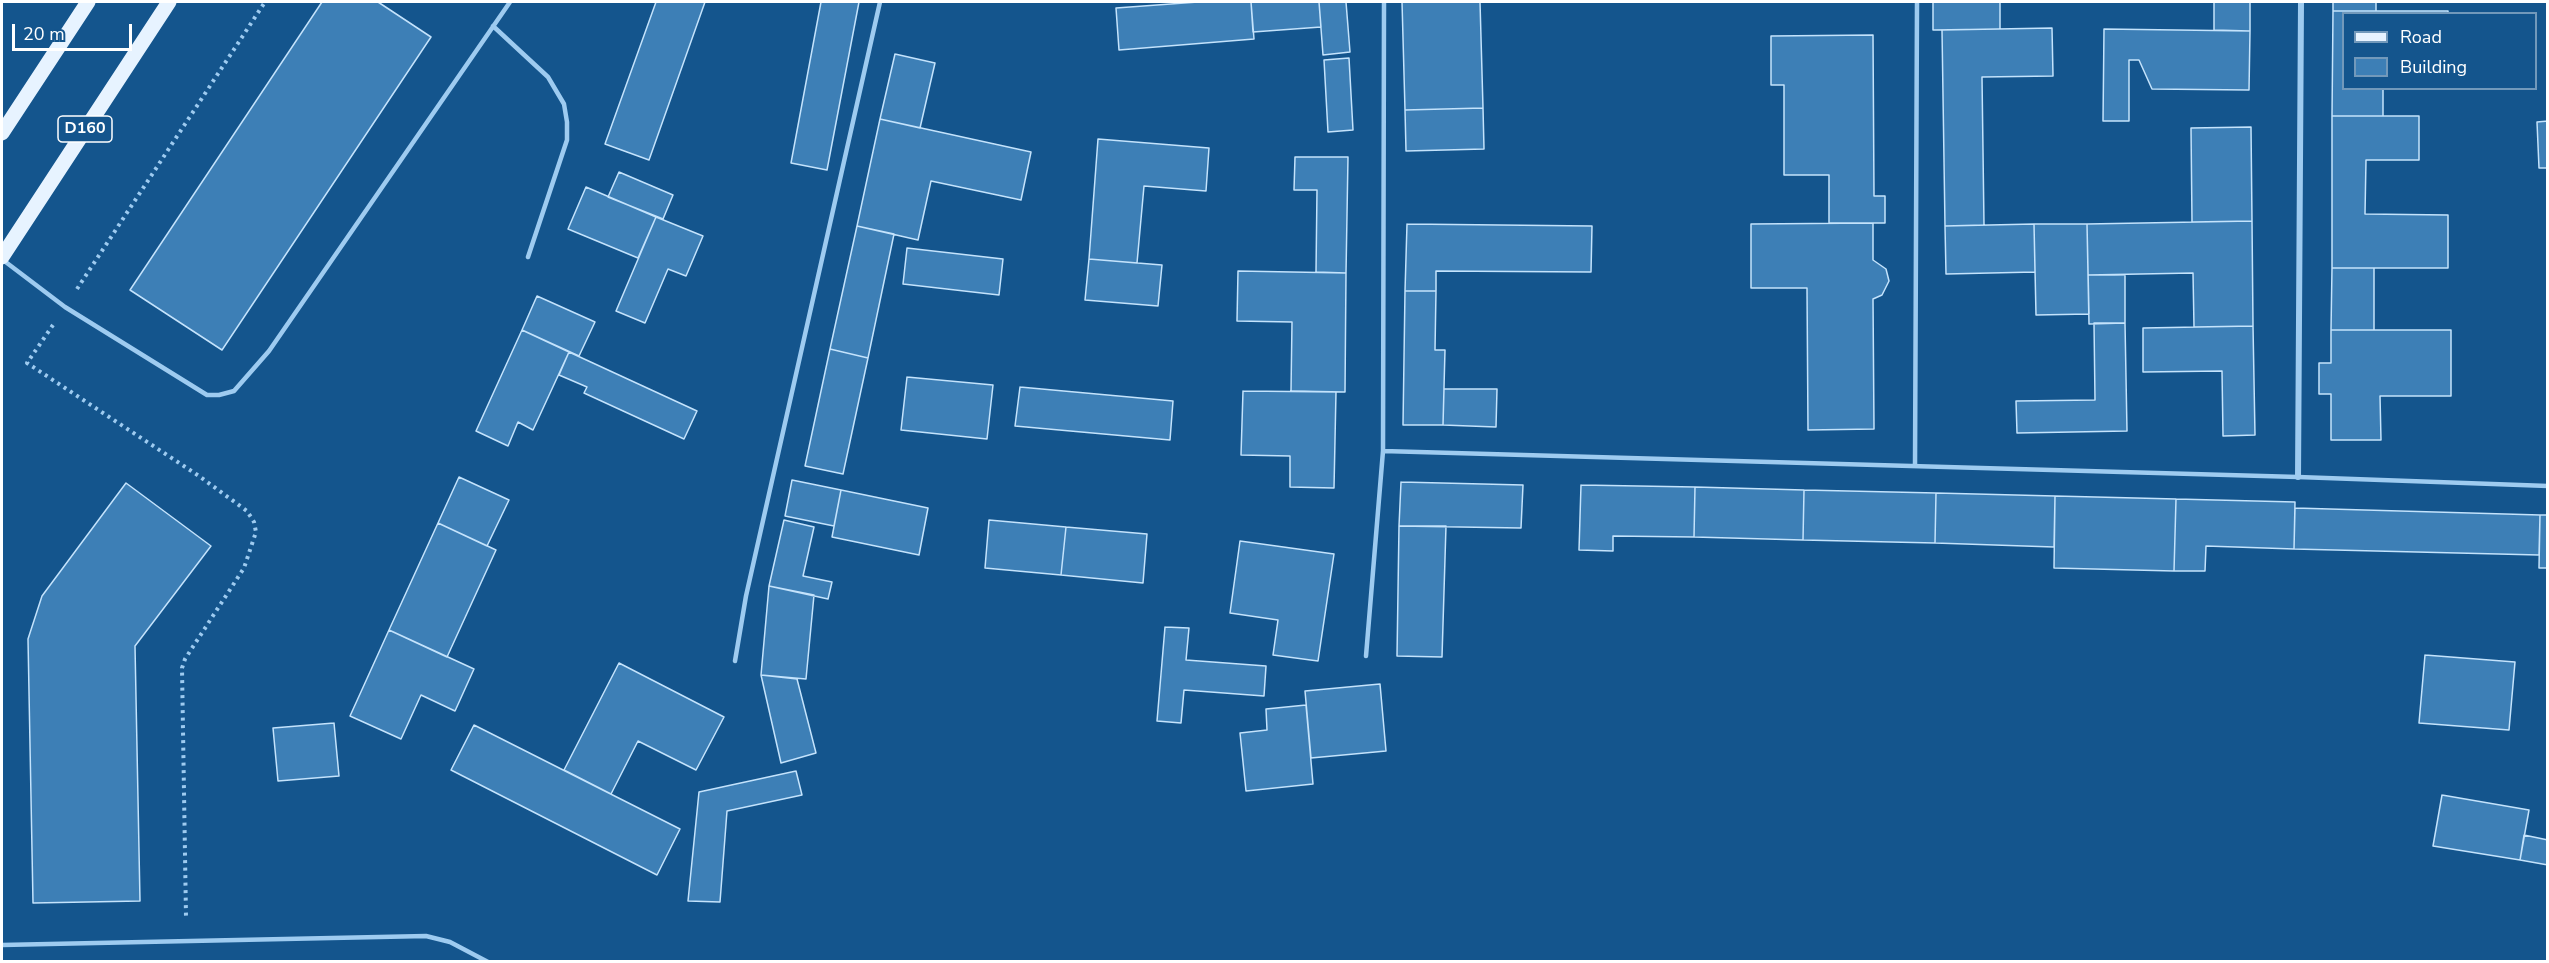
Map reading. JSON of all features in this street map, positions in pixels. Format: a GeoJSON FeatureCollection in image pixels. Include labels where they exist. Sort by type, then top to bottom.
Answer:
{"type":"FeatureCollection","features":[{"type":"Feature","properties":{"kind":"main road"},"geometry":{"type":"LineString","coordinates":[[2,133],[88,2]]}},
{"type":"Feature","properties":{"kind":"main road","name":"D160"},"geometry":{"type":"LineString","coordinates":[[2,258],[169,2]]}},
{"type":"Feature","properties":{"kind":"street"},"geometry":{"type":"LineString","coordinates":[[2298,477],[2301,2]]}},
{"type":"Feature","properties":{"kind":"lane"},"geometry":{"type":"LineString","coordinates":[[2,258],[65,307],[207,395],[234,391],[269,351],[510,2]]}},
{"type":"Feature","properties":{"kind":"lane"},"geometry":{"type":"LineString","coordinates":[[735,661],[751,573],[880,2]]}},
{"type":"Feature","properties":{"kind":"lane"},"geometry":{"type":"LineString","coordinates":[[1366,656],[1383,451],[1384,2]]}},
{"type":"Feature","properties":{"kind":"lane"},"geometry":{"type":"LineString","coordinates":[[1915,466],[1917,2]]}},
{"type":"Feature","properties":{"kind":"lane"},"geometry":{"type":"LineString","coordinates":[[493,26],[548,77],[564,104],[567,122],[567,140],[528,257]]}},
{"type":"Feature","properties":{"kind":"lane"},"geometry":{"type":"LineString","coordinates":[[1383,451],[2547,486]]}},
{"type":"Feature","properties":{"kind":"lane"},"geometry":{"type":"LineString","coordinates":[[2,945],[426,936],[450,942],[488,962]]}},
{"type":"Feature","properties":{"kind":"path"},"geometry":{"type":"LineString","coordinates":[[187,942],[182,668],[185,659],[244,568],[256,532],[254,522],[247,511],[199,476],[27,363],[264,2]]}},
{"type":"Feature","properties":{"kind":"building"},"geometry":{"type":"Polygon","coordinates":[[[322,2],[378,2],[431,37],[222,350],[130,290],[322,2]]]}},
{"type":"Feature","properties":{"kind":"building"},"geometry":{"type":"Polygon","coordinates":[[[656,2],[705,2],[649,160],[605,144],[656,2]]]}},
{"type":"Feature","properties":{"kind":"building"},"geometry":{"type":"Polygon","coordinates":[[[821,2],[859,2],[827,170],[791,163],[821,2]]]}},
{"type":"Feature","properties":{"kind":"building"},"geometry":{"type":"Polygon","coordinates":[[[1198,2],[1251,2],[1254,39],[1119,50],[1116,8],[1198,2]]]}},
{"type":"Feature","properties":{"kind":"building"},"geometry":{"type":"Polygon","coordinates":[[[1251,2],[1319,2],[1321,27],[1253,32],[1251,2]]]}},
{"type":"Feature","properties":{"kind":"building"},"geometry":{"type":"Polygon","coordinates":[[[1319,2],[1346,2],[1350,52],[1323,55],[1319,2]]]}},
{"type":"Feature","properties":{"kind":"building"},"geometry":{"type":"Polygon","coordinates":[[[1402,2],[1480,2],[1483,108],[1405,110],[1402,2]]]}},
{"type":"Feature","properties":{"kind":"building"},"geometry":{"type":"Polygon","coordinates":[[[1933,2],[2000,2],[2000,29],[1933,30],[1933,2]]]}},
{"type":"Feature","properties":{"kind":"building"},"geometry":{"type":"Polygon","coordinates":[[[2214,2],[2250,2],[2250,31],[2214,30],[2214,2]]]}},
{"type":"Feature","properties":{"kind":"building"},"geometry":{"type":"Polygon","coordinates":[[[2333,2],[2376,2],[2376,11],[2333,11],[2333,2]]]}},
{"type":"Feature","properties":{"kind":"building"},"geometry":{"type":"Polygon","coordinates":[[[2333,11],[2448,11],[2342,12],[2342,90],[2383,90],[2383,116],[2332,116],[2333,11]]]}},
{"type":"Feature","properties":{"kind":"building"},"geometry":{"type":"Polygon","coordinates":[[[2052,28],[2053,76],[1982,77],[1984,225],[1945,226],[1942,30],[2052,28]]]}},
{"type":"Feature","properties":{"kind":"building"},"geometry":{"type":"Polygon","coordinates":[[[2104,29],[2250,31],[2249,90],[2152,89],[2139,60],[2129,60],[2129,121],[2103,121],[2104,29]]]}},
{"type":"Feature","properties":{"kind":"building"},"geometry":{"type":"Polygon","coordinates":[[[1873,35],[1874,196],[1885,196],[1885,223],[1829,223],[1829,175],[1784,175],[1784,85],[1771,85],[1771,36],[1873,35]]]}},
{"type":"Feature","properties":{"kind":"building"},"geometry":{"type":"Polygon","coordinates":[[[895,54],[935,63],[920,128],[880,119],[895,54]]]}},
{"type":"Feature","properties":{"kind":"building"},"geometry":{"type":"Polygon","coordinates":[[[1349,58],[1353,130],[1328,132],[1324,60],[1349,58]]]}},
{"type":"Feature","properties":{"kind":"building"},"geometry":{"type":"Polygon","coordinates":[[[1483,108],[1484,149],[1406,151],[1405,110],[1483,108]]]}},
{"type":"Feature","properties":{"kind":"building"},"geometry":{"type":"Polygon","coordinates":[[[2332,116],[2419,116],[2419,160],[2366,160],[2365,214],[2448,215],[2448,268],[2332,268],[2332,116]]]}},
{"type":"Feature","properties":{"kind":"building"},"geometry":{"type":"Polygon","coordinates":[[[880,119],[1031,152],[1021,200],[931,181],[918,240],[857,226],[880,119]]]}},
{"type":"Feature","properties":{"kind":"building"},"geometry":{"type":"Polygon","coordinates":[[[2548,121],[2548,168],[2539,168],[2537,122],[2548,121]]]}},
{"type":"Feature","properties":{"kind":"building"},"geometry":{"type":"Polygon","coordinates":[[[2251,127],[2252,221],[2192,222],[2191,128],[2251,127]]]}},
{"type":"Feature","properties":{"kind":"building"},"geometry":{"type":"Polygon","coordinates":[[[1098,139],[1209,148],[1206,191],[1144,186],[1137,263],[1089,259],[1098,139]]]}},
{"type":"Feature","properties":{"kind":"building"},"geometry":{"type":"Polygon","coordinates":[[[1295,157],[1348,157],[1346,273],[1316,272],[1317,190],[1294,190],[1295,157]]]}},
{"type":"Feature","properties":{"kind":"building"},"geometry":{"type":"Polygon","coordinates":[[[619,172],[673,195],[663,219],[608,197],[619,172]]]}},
{"type":"Feature","properties":{"kind":"building"},"geometry":{"type":"Polygon","coordinates":[[[586,187],[656,217],[638,258],[568,229],[586,187]]]}},
{"type":"Feature","properties":{"kind":"building"},"geometry":{"type":"Polygon","coordinates":[[[656,217],[703,236],[686,276],[668,269],[645,323],[616,311],[656,217]]]}},
{"type":"Feature","properties":{"kind":"building"},"geometry":{"type":"Polygon","coordinates":[[[2252,221],[2253,326],[2194,327],[2193,273],[2088,275],[2087,224],[2252,221]]]}},
{"type":"Feature","properties":{"kind":"building"},"geometry":{"type":"Polygon","coordinates":[[[1873,223],[1873,260],[1886,269],[1889,281],[1882,295],[1873,299],[1874,429],[1808,430],[1807,288],[1751,288],[1751,224],[1873,223]]]}},
{"type":"Feature","properties":{"kind":"building"},"geometry":{"type":"Polygon","coordinates":[[[1407,224],[1592,226],[1591,272],[1436,271],[1436,291],[1405,291],[1407,224]]]}},
{"type":"Feature","properties":{"kind":"building"},"geometry":{"type":"Polygon","coordinates":[[[2034,224],[2035,272],[1946,274],[1945,226],[2034,224]]]}},
{"type":"Feature","properties":{"kind":"building"},"geometry":{"type":"Polygon","coordinates":[[[2034,224],[2087,224],[2089,314],[2036,315],[2034,224]]]}},
{"type":"Feature","properties":{"kind":"building"},"geometry":{"type":"Polygon","coordinates":[[[857,226],[894,234],[868,358],[830,349],[857,226]]]}},
{"type":"Feature","properties":{"kind":"building"},"geometry":{"type":"Polygon","coordinates":[[[907,248],[1003,259],[999,295],[903,284],[907,248]]]}},
{"type":"Feature","properties":{"kind":"building"},"geometry":{"type":"Polygon","coordinates":[[[1089,259],[1162,265],[1158,306],[1085,300],[1089,259]]]}},
{"type":"Feature","properties":{"kind":"building"},"geometry":{"type":"Polygon","coordinates":[[[2332,268],[2374,268],[2374,330],[2331,330],[2332,268]]]}},
{"type":"Feature","properties":{"kind":"building"},"geometry":{"type":"Polygon","coordinates":[[[1238,271],[1346,273],[1345,392],[1291,391],[1292,322],[1237,321],[1238,271]]]}},
{"type":"Feature","properties":{"kind":"building"},"geometry":{"type":"Polygon","coordinates":[[[2088,275],[2125,275],[2125,323],[2089,324],[2088,275]]]}},
{"type":"Feature","properties":{"kind":"building"},"geometry":{"type":"Polygon","coordinates":[[[1405,291],[1436,291],[1435,350],[1445,350],[1443,425],[1403,425],[1405,291]]]}},
{"type":"Feature","properties":{"kind":"building"},"geometry":{"type":"Polygon","coordinates":[[[537,296],[595,322],[579,356],[522,330],[537,296]]]}},
{"type":"Feature","properties":{"kind":"building"},"geometry":{"type":"Polygon","coordinates":[[[2094,323],[2125,323],[2127,431],[2017,433],[2016,401],[2095,400],[2094,323]]]}},
{"type":"Feature","properties":{"kind":"building"},"geometry":{"type":"Polygon","coordinates":[[[2253,326],[2255,435],[2223,436],[2222,371],[2143,372],[2143,328],[2253,326]]]}},
{"type":"Feature","properties":{"kind":"building"},"geometry":{"type":"Polygon","coordinates":[[[522,330],[569,352],[533,430],[518,422],[508,446],[476,431],[522,330]]]}},
{"type":"Feature","properties":{"kind":"building"},"geometry":{"type":"Polygon","coordinates":[[[2331,330],[2451,330],[2451,396],[2380,396],[2381,440],[2331,440],[2331,394],[2319,394],[2319,363],[2331,363],[2331,330]]]}},
{"type":"Feature","properties":{"kind":"building"},"geometry":{"type":"Polygon","coordinates":[[[830,349],[868,358],[843,474],[805,466],[830,349]]]}},
{"type":"Feature","properties":{"kind":"building"},"geometry":{"type":"Polygon","coordinates":[[[569,352],[697,411],[684,439],[584,393],[587,387],[559,375],[569,352]]]}},
{"type":"Feature","properties":{"kind":"building"},"geometry":{"type":"Polygon","coordinates":[[[907,377],[993,385],[987,439],[901,430],[907,377]]]}},
{"type":"Feature","properties":{"kind":"building"},"geometry":{"type":"Polygon","coordinates":[[[1020,387],[1173,401],[1170,440],[1015,426],[1020,387]]]}},
{"type":"Feature","properties":{"kind":"building"},"geometry":{"type":"Polygon","coordinates":[[[1444,389],[1497,389],[1496,427],[1443,425],[1444,389]]]}},
{"type":"Feature","properties":{"kind":"building"},"geometry":{"type":"Polygon","coordinates":[[[1243,391],[1336,392],[1334,488],[1290,487],[1290,456],[1241,455],[1243,391]]]}},
{"type":"Feature","properties":{"kind":"building"},"geometry":{"type":"Polygon","coordinates":[[[459,477],[509,500],[487,546],[438,523],[459,477]]]}},
{"type":"Feature","properties":{"kind":"building"},"geometry":{"type":"Polygon","coordinates":[[[792,480],[841,490],[834,526],[785,516],[792,480]]]}},
{"type":"Feature","properties":{"kind":"building"},"geometry":{"type":"Polygon","coordinates":[[[1401,482],[1523,485],[1521,528],[1399,526],[1401,482]]]}},
{"type":"Feature","properties":{"kind":"building"},"geometry":{"type":"Polygon","coordinates":[[[126,483],[211,546],[135,646],[140,901],[33,903],[28,639],[42,596],[126,483]]]}},
{"type":"Feature","properties":{"kind":"building"},"geometry":{"type":"Polygon","coordinates":[[[1581,485],[1695,487],[1694,537],[1613,536],[1613,551],[1579,550],[1581,485]]]}},
{"type":"Feature","properties":{"kind":"building"},"geometry":{"type":"Polygon","coordinates":[[[1695,487],[1804,490],[1803,540],[1694,537],[1695,487]]]}},
{"type":"Feature","properties":{"kind":"building"},"geometry":{"type":"Polygon","coordinates":[[[841,490],[928,508],[919,555],[832,537],[841,490]]]}},
{"type":"Feature","properties":{"kind":"building"},"geometry":{"type":"Polygon","coordinates":[[[1804,490],[1936,493],[1935,543],[1803,540],[1804,490]]]}},
{"type":"Feature","properties":{"kind":"building"},"geometry":{"type":"Polygon","coordinates":[[[1936,493],[2055,496],[2054,547],[1935,543],[1936,493]]]}},
{"type":"Feature","properties":{"kind":"building"},"geometry":{"type":"Polygon","coordinates":[[[2055,496],[2176,499],[2174,571],[2054,568],[2055,496]]]}},
{"type":"Feature","properties":{"kind":"building"},"geometry":{"type":"Polygon","coordinates":[[[2176,499],[2295,502],[2294,549],[2206,546],[2205,571],[2174,571],[2176,499]]]}},
{"type":"Feature","properties":{"kind":"building"},"geometry":{"type":"Polygon","coordinates":[[[2295,508],[2540,515],[2539,555],[2294,549],[2295,508]]]}},
{"type":"Feature","properties":{"kind":"building"},"geometry":{"type":"Polygon","coordinates":[[[2540,515],[2548,515],[2548,568],[2539,568],[2540,515]]]}},
{"type":"Feature","properties":{"kind":"building"},"geometry":{"type":"Polygon","coordinates":[[[784,520],[814,527],[803,576],[832,582],[828,599],[769,586],[784,520]]]}},
{"type":"Feature","properties":{"kind":"building"},"geometry":{"type":"Polygon","coordinates":[[[989,520],[1066,527],[1061,575],[985,568],[989,520]]]}},
{"type":"Feature","properties":{"kind":"building"},"geometry":{"type":"Polygon","coordinates":[[[438,523],[496,550],[447,657],[389,630],[438,523]]]}},
{"type":"Feature","properties":{"kind":"building"},"geometry":{"type":"Polygon","coordinates":[[[1399,526],[1446,526],[1442,657],[1397,656],[1399,526]]]}},
{"type":"Feature","properties":{"kind":"building"},"geometry":{"type":"Polygon","coordinates":[[[1066,527],[1147,534],[1143,583],[1061,575],[1066,527]]]}},
{"type":"Feature","properties":{"kind":"building"},"geometry":{"type":"Polygon","coordinates":[[[1240,541],[1334,554],[1318,661],[1273,655],[1278,620],[1230,613],[1240,541]]]}},
{"type":"Feature","properties":{"kind":"building"},"geometry":{"type":"Polygon","coordinates":[[[769,586],[814,595],[806,679],[761,675],[769,586]]]}},
{"type":"Feature","properties":{"kind":"building"},"geometry":{"type":"Polygon","coordinates":[[[1165,627],[1189,628],[1186,660],[1266,666],[1264,696],[1184,690],[1181,723],[1157,721],[1165,627]]]}},
{"type":"Feature","properties":{"kind":"building"},"geometry":{"type":"Polygon","coordinates":[[[389,630],[474,669],[455,711],[421,695],[401,739],[350,716],[389,630]]]}},
{"type":"Feature","properties":{"kind":"building"},"geometry":{"type":"Polygon","coordinates":[[[2425,655],[2515,662],[2509,730],[2419,723],[2425,655]]]}},
{"type":"Feature","properties":{"kind":"building"},"geometry":{"type":"Polygon","coordinates":[[[619,663],[724,717],[696,770],[638,741],[611,794],[564,770],[619,663]]]}},
{"type":"Feature","properties":{"kind":"building"},"geometry":{"type":"Polygon","coordinates":[[[761,675],[797,679],[816,753],[781,763],[761,675]]]}},
{"type":"Feature","properties":{"kind":"building"},"geometry":{"type":"Polygon","coordinates":[[[1380,684],[1386,751],[1311,758],[1305,691],[1380,684]]]}},
{"type":"Feature","properties":{"kind":"building"},"geometry":{"type":"Polygon","coordinates":[[[1306,705],[1313,784],[1246,791],[1240,733],[1267,730],[1266,709],[1306,705]]]}},
{"type":"Feature","properties":{"kind":"building"},"geometry":{"type":"Polygon","coordinates":[[[334,723],[339,776],[278,781],[273,728],[334,723]]]}},
{"type":"Feature","properties":{"kind":"building"},"geometry":{"type":"Polygon","coordinates":[[[474,725],[680,829],[657,875],[451,770],[474,725]]]}},
{"type":"Feature","properties":{"kind":"building"},"geometry":{"type":"Polygon","coordinates":[[[796,771],[802,795],[727,811],[720,902],[688,901],[699,792],[796,771]]]}},
{"type":"Feature","properties":{"kind":"building"},"geometry":{"type":"Polygon","coordinates":[[[2442,795],[2529,810],[2520,860],[2433,846],[2442,795]]]}},
{"type":"Feature","properties":{"kind":"building"},"geometry":{"type":"Polygon","coordinates":[[[2524,835],[2548,840],[2548,865],[2520,860],[2524,835]]]}}]}
